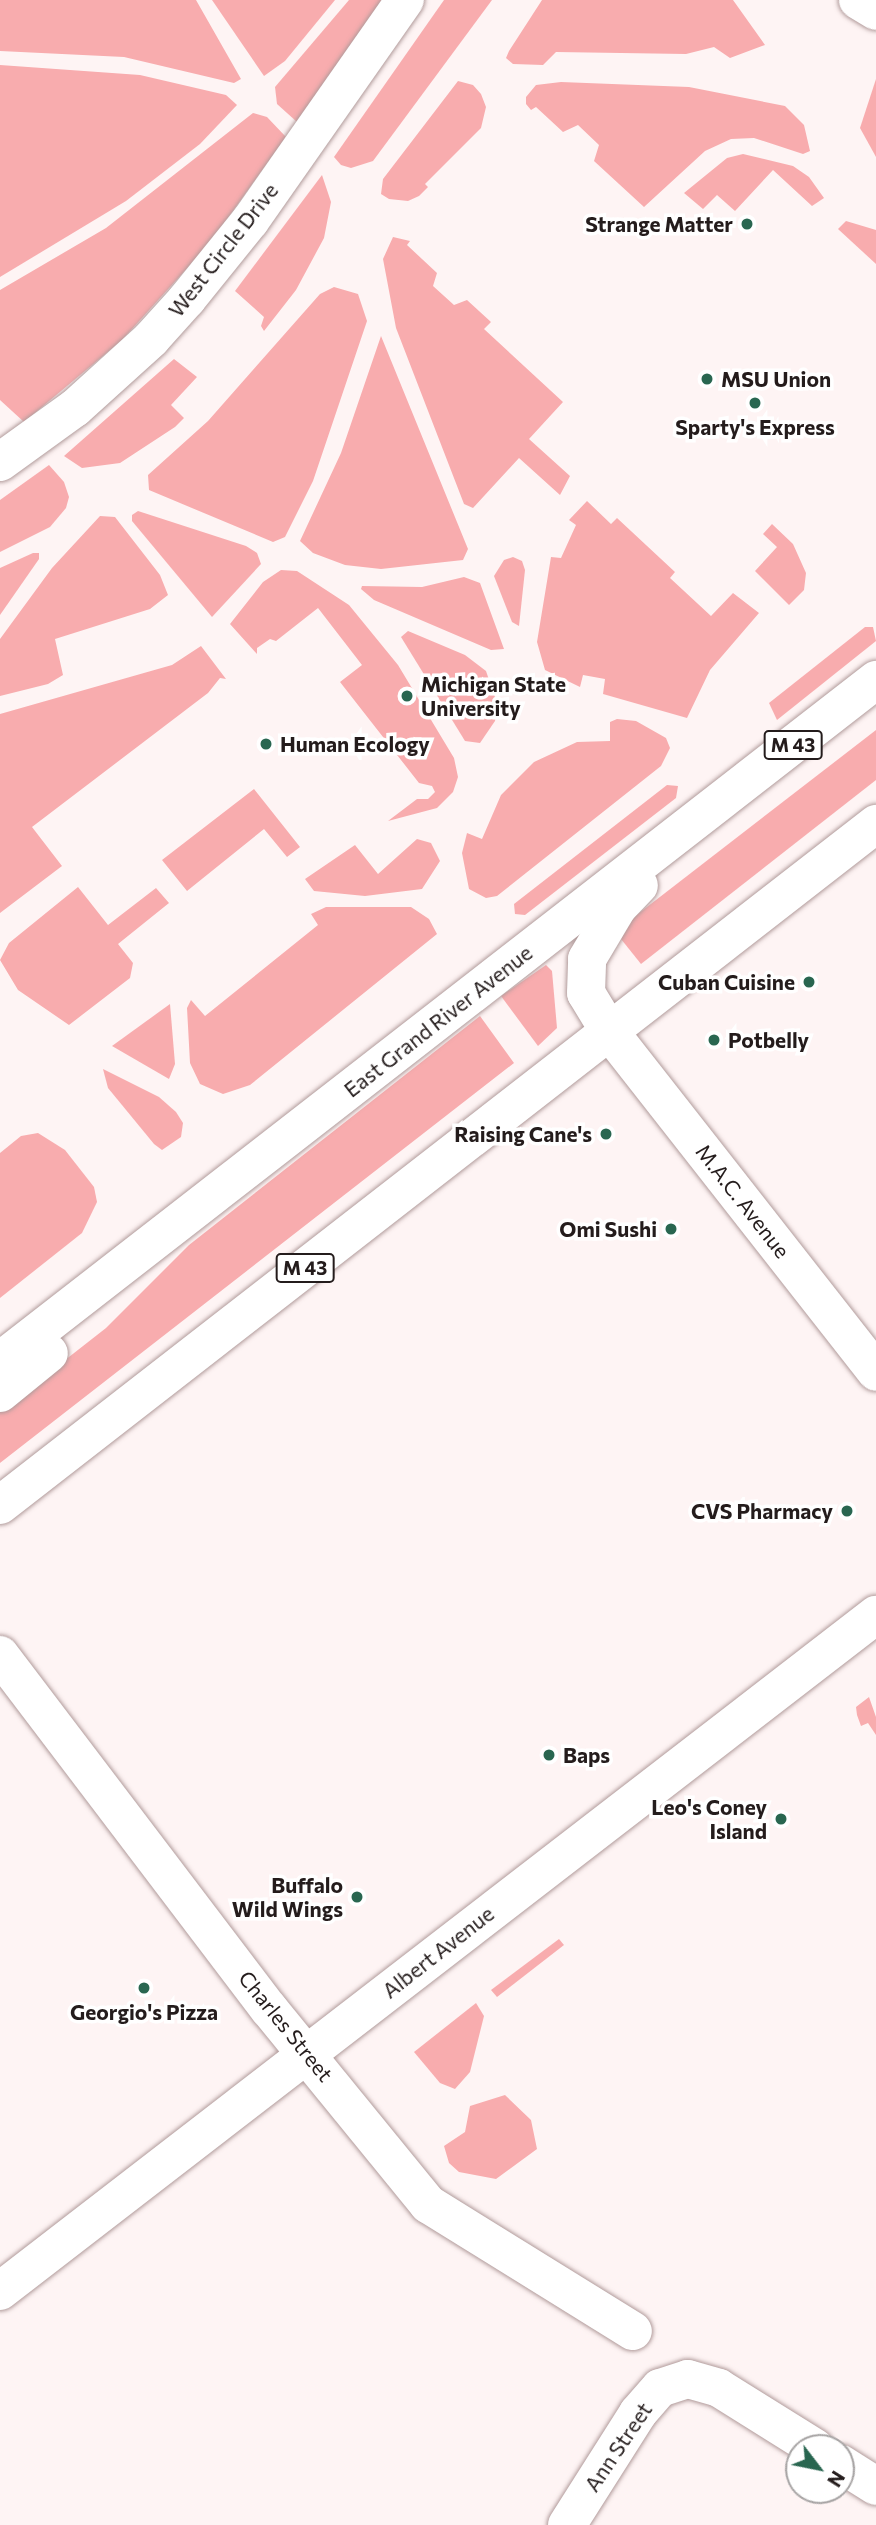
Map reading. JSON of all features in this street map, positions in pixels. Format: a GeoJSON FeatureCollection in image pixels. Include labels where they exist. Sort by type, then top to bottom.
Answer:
{"type":"FeatureCollection","features":[{"type":"Feature","properties":{"kind":"street","name":"West Circle Drive"},"geometry":{"type":"LineString","coordinates":[[0,462],[75,408],[151,339],[187,299],[250,221],[405,0]]}},
{"type":"Feature","properties":{"kind":"street"},"geometry":{"type":"LineString","coordinates":[[858,0],[876,11]]}},
{"type":"Feature","properties":{"kind":"street","name":"East Grand River Avenue"},"geometry":{"type":"LineString","coordinates":[[0,1361],[876,680]]}},
{"type":"Feature","properties":{"kind":"street","name":"M.A.C. Avenue"},"geometry":{"type":"LineString","coordinates":[[710,809],[618,907],[587,960],[586,993],[610,1031],[876,1372]]}},
{"type":"Feature","properties":{"kind":"street","name":"M 43"},"geometry":{"type":"LineString","coordinates":[[0,1505],[876,824]]}},
{"type":"Feature","properties":{"kind":"street"},"geometry":{"type":"LineString","coordinates":[[0,1393],[66,1339],[134,1258]]}},
{"type":"Feature","properties":{"kind":"street","name":"Albert Avenue"},"geometry":{"type":"LineString","coordinates":[[0,2291],[876,1615]]}},
{"type":"Feature","properties":{"kind":"street","name":"Charles Street"},"geometry":{"type":"LineString","coordinates":[[0,1656],[269,2009],[307,2052],[428,2204],[633,2331]]}},
{"type":"Feature","properties":{"kind":"street","name":"Ann Street"},"geometry":{"type":"LineString","coordinates":[[566,2525],[638,2413],[660,2388],[688,2379],[719,2388],[793,2434]]}},
{"type":"Feature","properties":{"kind":"street"},"geometry":{"type":"LineString","coordinates":[[855,2473],[876,2486]]}},
{"type":"Feature","properties":{"kind":"shaded area"},"geometry":{"type":"Polygon","coordinates":[[[0,0],[196,0],[241,79],[234,83],[124,57],[0,51],[0,0]]]}},
{"type":"Feature","properties":{"kind":"shaded area"},"geometry":{"type":"Polygon","coordinates":[[[212,0],[335,0],[285,61],[264,76],[212,0]]]}},
{"type":"Feature","properties":{"kind":"shaded area"},"geometry":{"type":"Polygon","coordinates":[[[349,0],[382,0],[297,122],[277,104],[275,87],[349,0]]]}},
{"type":"Feature","properties":{"kind":"shaded area"},"geometry":{"type":"Polygon","coordinates":[[[444,0],[492,0],[373,161],[351,168],[341,165],[334,157],[444,0]]]}},
{"type":"Feature","properties":{"kind":"shaded area"},"geometry":{"type":"Polygon","coordinates":[[[542,0],[733,0],[765,45],[730,58],[714,47],[686,54],[556,52],[543,65],[513,64],[506,58],[509,51],[542,0]]]}},
{"type":"Feature","properties":{"kind":"shaded area"},"geometry":{"type":"Polygon","coordinates":[[[0,65],[140,75],[226,95],[237,105],[200,144],[126,201],[0,277],[0,65]]]}},
{"type":"Feature","properties":{"kind":"shaded area"},"geometry":{"type":"Polygon","coordinates":[[[876,79],[876,157],[860,128],[876,79]]]}},
{"type":"Feature","properties":{"kind":"shaded area"},"geometry":{"type":"Polygon","coordinates":[[[458,81],[473,85],[481,94],[486,107],[481,128],[425,184],[428,187],[419,196],[408,201],[389,199],[381,194],[383,179],[458,81]]]}},
{"type":"Feature","properties":{"kind":"shaded area"},"geometry":{"type":"Polygon","coordinates":[[[561,82],[689,87],[785,106],[804,125],[810,151],[803,154],[754,138],[731,139],[705,151],[644,207],[594,161],[599,145],[578,125],[563,132],[536,107],[531,110],[526,104],[526,97],[536,85],[561,82]]]}},
{"type":"Feature","properties":{"kind":"shaded area"},"geometry":{"type":"Polygon","coordinates":[[[253,113],[267,117],[286,137],[209,244],[122,340],[24,422],[0,400],[0,290],[106,228],[253,113]]]}},
{"type":"Feature","properties":{"kind":"shaded area"},"geometry":{"type":"Polygon","coordinates":[[[743,154],[793,166],[809,177],[824,198],[812,206],[773,170],[735,211],[717,195],[703,209],[684,193],[727,158],[743,154]]]}},
{"type":"Feature","properties":{"kind":"shaded area"},"geometry":{"type":"Polygon","coordinates":[[[322,175],[331,202],[324,238],[296,290],[264,331],[261,326],[264,317],[235,291],[322,175]]]}},
{"type":"Feature","properties":{"kind":"shaded area"},"geometry":{"type":"Polygon","coordinates":[[[846,221],[876,230],[876,264],[838,229],[846,221]]]}},
{"type":"Feature","properties":{"kind":"shaded area"},"geometry":{"type":"Polygon","coordinates":[[[393,237],[410,241],[407,245],[437,273],[433,286],[454,305],[467,300],[491,322],[484,329],[563,402],[529,439],[570,476],[560,495],[519,458],[473,508],[464,504],[396,328],[383,259],[393,237]]]}},
{"type":"Feature","properties":{"kind":"shaded area"},"geometry":{"type":"Polygon","coordinates":[[[334,287],[358,294],[367,321],[313,481],[285,537],[273,542],[149,490],[148,475],[208,421],[320,294],[334,287]]]}},
{"type":"Feature","properties":{"kind":"shaded area"},"geometry":{"type":"Polygon","coordinates":[[[381,336],[468,549],[463,560],[381,569],[345,565],[313,553],[300,541],[341,453],[381,336]]]}},
{"type":"Feature","properties":{"kind":"shaded area"},"geometry":{"type":"Polygon","coordinates":[[[174,359],[197,377],[171,405],[184,418],[175,427],[120,463],[82,468],[64,456],[174,359]]]}},
{"type":"Feature","properties":{"kind":"shaded area"},"geometry":{"type":"Polygon","coordinates":[[[49,465],[64,482],[69,497],[66,508],[50,527],[0,552],[0,500],[49,465]]]}},
{"type":"Feature","properties":{"kind":"shaded area"},"geometry":{"type":"Polygon","coordinates":[[[587,501],[611,524],[617,518],[675,572],[670,578],[711,616],[733,593],[759,613],[710,670],[687,718],[603,694],[605,679],[583,675],[580,687],[545,670],[537,642],[551,557],[561,558],[576,525],[569,520],[587,501]]]}},
{"type":"Feature","properties":{"kind":"shaded area"},"geometry":{"type":"Polygon","coordinates":[[[138,511],[246,546],[257,553],[261,564],[212,617],[132,521],[132,515],[138,511]]]}},
{"type":"Feature","properties":{"kind":"shaded area"},"geometry":{"type":"Polygon","coordinates":[[[100,516],[115,517],[160,575],[168,595],[150,609],[55,639],[63,675],[48,684],[0,696],[0,639],[52,568],[100,516]]]}},
{"type":"Feature","properties":{"kind":"shaded area"},"geometry":{"type":"Polygon","coordinates":[[[772,524],[793,544],[806,573],[804,590],[789,605],[755,571],[777,547],[763,534],[772,524]]]}},
{"type":"Feature","properties":{"kind":"shaded area"},"geometry":{"type":"Polygon","coordinates":[[[33,553],[39,553],[39,559],[0,615],[0,568],[33,553]]]}},
{"type":"Feature","properties":{"kind":"shaded area"},"geometry":{"type":"Polygon","coordinates":[[[513,557],[522,561],[525,570],[519,626],[512,622],[494,576],[504,560],[513,557]]]}},
{"type":"Feature","properties":{"kind":"shaded area"},"geometry":{"type":"Polygon","coordinates":[[[281,570],[297,571],[349,605],[398,665],[454,758],[458,777],[453,792],[437,808],[388,821],[417,799],[428,799],[435,792],[432,786],[419,783],[340,682],[362,665],[318,608],[276,641],[270,639],[257,648],[257,654],[230,624],[263,582],[281,570]]]}},
{"type":"Feature","properties":{"kind":"shaded area"},"geometry":{"type":"Polygon","coordinates":[[[464,577],[480,583],[504,649],[491,650],[374,600],[361,589],[362,586],[422,587],[464,577]]]}},
{"type":"Feature","properties":{"kind":"shaded area"},"geometry":{"type":"Polygon","coordinates":[[[865,627],[873,627],[876,641],[777,720],[769,703],[865,627]]]}},
{"type":"Feature","properties":{"kind":"shaded area"},"geometry":{"type":"Polygon","coordinates":[[[408,631],[465,655],[486,671],[498,706],[495,721],[480,743],[465,741],[401,637],[408,631]]]}},
{"type":"Feature","properties":{"kind":"shaded area"},"geometry":{"type":"Polygon","coordinates":[[[201,646],[226,679],[220,678],[208,693],[32,827],[62,866],[0,913],[0,714],[172,665],[201,646]]]}},
{"type":"Feature","properties":{"kind":"shaded area"},"geometry":{"type":"Polygon","coordinates":[[[617,719],[636,721],[666,738],[670,748],[661,766],[497,896],[486,898],[469,889],[462,853],[467,833],[482,839],[501,795],[534,762],[577,742],[610,741],[610,722],[617,719]]]}},
{"type":"Feature","properties":{"kind":"shaded area"},"geometry":{"type":"Polygon","coordinates":[[[876,730],[876,780],[641,964],[617,934],[634,917],[876,730]]]}},
{"type":"Feature","properties":{"kind":"shaded area"},"geometry":{"type":"Polygon","coordinates":[[[667,785],[678,786],[676,798],[525,915],[515,914],[514,904],[667,785]]]}},
{"type":"Feature","properties":{"kind":"shaded area"},"geometry":{"type":"Polygon","coordinates":[[[254,789],[300,847],[287,857],[264,829],[187,891],[162,860],[254,789]]]}},
{"type":"Feature","properties":{"kind":"shaded area"},"geometry":{"type":"Polygon","coordinates":[[[417,839],[431,843],[440,861],[422,889],[365,896],[314,891],[305,879],[355,845],[378,874],[417,839]]]}},
{"type":"Feature","properties":{"kind":"shaded area"},"geometry":{"type":"Polygon","coordinates":[[[78,887],[108,925],[156,888],[169,903],[118,944],[133,963],[130,978],[69,1025],[18,990],[0,960],[9,943],[78,887]]]}},
{"type":"Feature","properties":{"kind":"shaded area"},"geometry":{"type":"Polygon","coordinates":[[[326,907],[411,907],[429,919],[437,934],[250,1085],[223,1094],[200,1084],[190,1063],[187,1008],[191,1000],[205,1016],[318,925],[311,914],[326,907]]]}},
{"type":"Feature","properties":{"kind":"shaded area"},"geometry":{"type":"Polygon","coordinates":[[[546,965],[552,971],[557,1028],[538,1046],[501,996],[546,965]]]}},
{"type":"Feature","properties":{"kind":"shaded area"},"geometry":{"type":"Polygon","coordinates":[[[170,1004],[175,1064],[169,1079],[112,1046],[170,1004]]]}},
{"type":"Feature","properties":{"kind":"shaded area"},"geometry":{"type":"Polygon","coordinates":[[[480,1016],[514,1063],[0,1463],[0,1411],[106,1328],[189,1245],[480,1016]]]}},
{"type":"Feature","properties":{"kind":"shaded area"},"geometry":{"type":"Polygon","coordinates":[[[103,1069],[159,1097],[176,1112],[183,1123],[181,1137],[162,1150],[154,1144],[108,1088],[103,1069]]]}},
{"type":"Feature","properties":{"kind":"shaded area"},"geometry":{"type":"Polygon","coordinates":[[[38,1133],[65,1150],[94,1187],[97,1202],[82,1233],[0,1298],[0,1153],[21,1136],[38,1133]]]}},
{"type":"Feature","properties":{"kind":"shaded area"},"geometry":{"type":"Polygon","coordinates":[[[869,1697],[876,1717],[876,1735],[868,1723],[861,1726],[857,1715],[856,1707],[869,1697]]]}},
{"type":"Feature","properties":{"kind":"shaded area"},"geometry":{"type":"Polygon","coordinates":[[[559,1939],[564,1945],[497,1997],[491,1990],[559,1939]]]}},
{"type":"Feature","properties":{"kind":"shaded area"},"geometry":{"type":"Polygon","coordinates":[[[476,2003],[484,2016],[470,2072],[455,2089],[440,2083],[414,2052],[476,2003]]]}},
{"type":"Feature","properties":{"kind":"shaded area"},"geometry":{"type":"Polygon","coordinates":[[[505,2095],[531,2120],[537,2149],[496,2179],[459,2172],[449,2163],[444,2146],[465,2132],[470,2106],[505,2095]]]}},
{"type":"Feature","properties":{"kind":"place","name":"Strange Matter"},"geometry":{"type":"Point","coordinates":[747,224]}},
{"type":"Feature","properties":{"kind":"place","name":"MSU Union"},"geometry":{"type":"Point","coordinates":[707,379]}},
{"type":"Feature","properties":{"kind":"place","name":"Sparty's Express"},"geometry":{"type":"Point","coordinates":[755,403]}},
{"type":"Feature","properties":{"kind":"place","name":"Michigan State University"},"geometry":{"type":"Point","coordinates":[407,696]}},
{"type":"Feature","properties":{"kind":"place","name":"Human Ecology"},"geometry":{"type":"Point","coordinates":[266,744]}},
{"type":"Feature","properties":{"kind":"place","name":"Cuban Cuisine"},"geometry":{"type":"Point","coordinates":[809,982]}},
{"type":"Feature","properties":{"kind":"place","name":"Potbelly"},"geometry":{"type":"Point","coordinates":[714,1040]}},
{"type":"Feature","properties":{"kind":"place","name":"Raising Cane's"},"geometry":{"type":"Point","coordinates":[606,1134]}},
{"type":"Feature","properties":{"kind":"place","name":"Omi Sushi"},"geometry":{"type":"Point","coordinates":[671,1229]}},
{"type":"Feature","properties":{"kind":"place","name":"CVS Pharmacy"},"geometry":{"type":"Point","coordinates":[847,1511]}},
{"type":"Feature","properties":{"kind":"place","name":"Baps"},"geometry":{"type":"Point","coordinates":[549,1755]}},
{"type":"Feature","properties":{"kind":"place","name":"Leo's Coney Island"},"geometry":{"type":"Point","coordinates":[781,1819]}},
{"type":"Feature","properties":{"kind":"place","name":"Buffalo Wild Wings"},"geometry":{"type":"Point","coordinates":[357,1897]}},
{"type":"Feature","properties":{"kind":"place","name":"Georgio's Pizza"},"geometry":{"type":"Point","coordinates":[144,1988]}}]}
